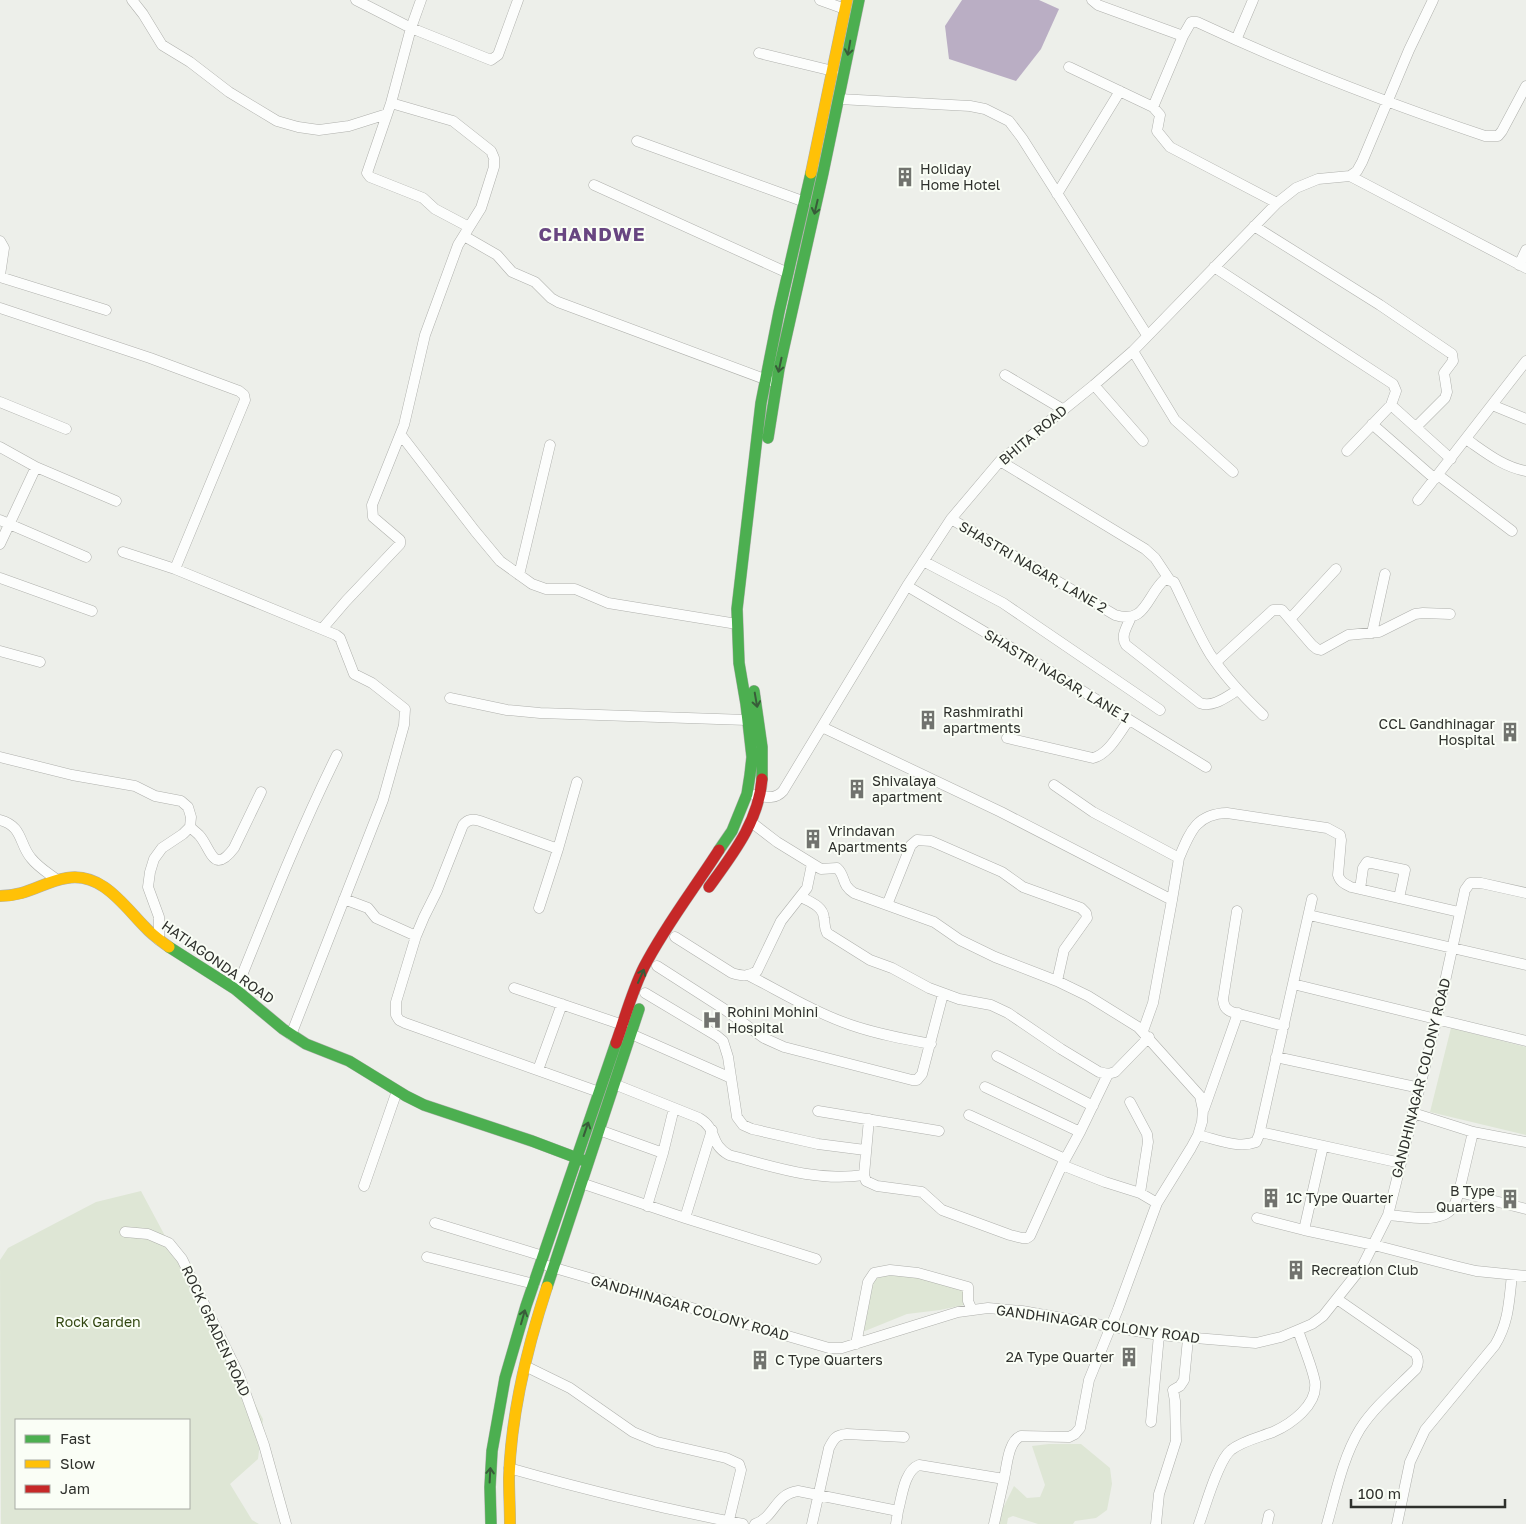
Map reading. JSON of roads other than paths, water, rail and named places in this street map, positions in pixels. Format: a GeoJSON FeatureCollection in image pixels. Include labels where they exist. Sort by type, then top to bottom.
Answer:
{"type":"FeatureCollection","features":[{"type":"Feature","properties":{"kind":"main road"},"geometry":{"type":"LineString","coordinates":[[703,895],[744,836],[760,796],[764,763],[761,728],[749,663],[747,632],[750,588],[770,424],[776,384],[824,173],[859,0]]}},
{"type":"Feature","properties":{"kind":"main road"},"geometry":{"type":"LineString","coordinates":[[492,1524],[490,1478],[498,1417],[510,1363],[541,1260],[635,988],[661,938],[732,831],[747,794],[752,756],[739,663],[738,600],[765,378],[805,202],[846,5]]}},
{"type":"Feature","properties":{"kind":"main road"},"geometry":{"type":"LineString","coordinates":[[811,170],[824,173]]}},
{"type":"Feature","properties":{"kind":"main road","name":"HATIAGONDA ROAD"},"geometry":{"type":"LineString","coordinates":[[0,896],[15,896],[26,893],[56,879],[79,877],[90,880],[101,885],[170,949],[236,990],[291,1035],[316,1050],[349,1061],[413,1100],[588,1162]]}},
{"type":"Feature","properties":{"kind":"main road"},"geometry":{"type":"LineString","coordinates":[[510,1524],[508,1468],[525,1366],[552,1267],[580,1183],[645,993],[660,962]]}},
{"type":"Feature","properties":{"kind":"street"},"geometry":{"type":"LineString","coordinates":[[132,0],[162,45],[190,62],[229,92],[277,121],[319,130],[335,129],[387,114]]}},
{"type":"Feature","properties":{"kind":"street"},"geometry":{"type":"LineString","coordinates":[[356,0],[411,28],[486,59],[493,60],[498,55],[518,0]]}},
{"type":"Feature","properties":{"kind":"street"},"geometry":{"type":"LineString","coordinates":[[421,0],[411,28],[391,102],[368,170],[368,176],[423,198],[434,209],[497,255],[512,272],[535,282],[551,298],[558,302],[765,378],[776,384]]}},
{"type":"Feature","properties":{"kind":"street"},"geometry":{"type":"LineString","coordinates":[[820,0],[846,5]]}},
{"type":"Feature","properties":{"kind":"street"},"geometry":{"type":"LineString","coordinates":[[1092,0],[1098,5],[1183,36]]}},
{"type":"Feature","properties":{"kind":"street"},"geometry":{"type":"LineString","coordinates":[[1236,40],[1253,0]]}},
{"type":"Feature","properties":{"kind":"street"},"geometry":{"type":"LineString","coordinates":[[1433,0],[1408,50],[1362,162],[1357,171],[1350,176],[1523,266],[1526,250]]}},
{"type":"Feature","properties":{"kind":"street"},"geometry":{"type":"LineString","coordinates":[[1153,107],[1189,23],[1195,21],[1236,40],[1387,101],[1485,136],[1498,136],[1526,86]]}},
{"type":"Feature","properties":{"kind":"street"},"geometry":{"type":"LineString","coordinates":[[759,53],[833,71]]}},
{"type":"Feature","properties":{"kind":"street"},"geometry":{"type":"LineString","coordinates":[[1069,67],[1153,107],[1161,118],[1157,128],[1158,135],[1170,147],[1277,203]]}},
{"type":"Feature","properties":{"kind":"street"},"geometry":{"type":"LineString","coordinates":[[1057,194],[1120,91]]}},
{"type":"Feature","properties":{"kind":"street"},"geometry":{"type":"LineString","coordinates":[[839,99],[970,106],[998,114],[1009,121],[1018,132],[1148,335]]}},
{"type":"Feature","properties":{"kind":"street"},"geometry":{"type":"LineString","coordinates":[[322,629],[400,544],[400,540],[373,518],[371,509],[401,436],[425,336],[458,246],[480,210],[495,162],[493,154],[453,121],[391,102]]}},
{"type":"Feature","properties":{"kind":"street"},"geometry":{"type":"LineString","coordinates":[[638,141],[805,202]]}},
{"type":"Feature","properties":{"kind":"street","name":"BHITA ROAD"},"geometry":{"type":"LineString","coordinates":[[747,794],[772,797],[781,794],[907,586],[951,519],[1000,461],[1133,351],[1277,203],[1296,188],[1318,179],[1350,176]]}},
{"type":"Feature","properties":{"kind":"street"},"geometry":{"type":"LineString","coordinates":[[594,185],[788,273]]}},
{"type":"Feature","properties":{"kind":"street"},"geometry":{"type":"LineString","coordinates":[[1254,226],[1452,354],[1453,361],[1444,373],[1445,398],[1416,427]]}},
{"type":"Feature","properties":{"kind":"street"},"geometry":{"type":"LineString","coordinates":[[0,241],[4,247],[0,276],[106,310]]}},
{"type":"Feature","properties":{"kind":"street"},"geometry":{"type":"LineString","coordinates":[[1214,267],[1393,384],[1396,391],[1391,404],[1347,451]]}},
{"type":"Feature","properties":{"kind":"street"},"geometry":{"type":"LineString","coordinates":[[0,308],[150,358],[244,394],[245,400],[175,570]]}},
{"type":"Feature","properties":{"kind":"street"},"geometry":{"type":"LineString","coordinates":[[1133,351],[1175,420],[1233,472]]}},
{"type":"Feature","properties":{"kind":"street"},"geometry":{"type":"LineString","coordinates":[[1418,500],[1526,361]]}},
{"type":"Feature","properties":{"kind":"street"},"geometry":{"type":"LineString","coordinates":[[1005,375],[1064,410]]}},
{"type":"Feature","properties":{"kind":"street"},"geometry":{"type":"LineString","coordinates":[[1094,385],[1143,441]]}},
{"type":"Feature","properties":{"kind":"street"},"geometry":{"type":"LineString","coordinates":[[0,402],[66,429]]}},
{"type":"Feature","properties":{"kind":"street"},"geometry":{"type":"LineString","coordinates":[[1391,404],[1451,459]]}},
{"type":"Feature","properties":{"kind":"street"},"geometry":{"type":"LineString","coordinates":[[1492,405],[1526,419]]}},
{"type":"Feature","properties":{"kind":"street"},"geometry":{"type":"LineString","coordinates":[[1372,424],[1437,477],[1512,531]]}},
{"type":"Feature","properties":{"kind":"street"},"geometry":{"type":"LineString","coordinates":[[401,436],[500,561],[518,575],[542,588],[574,588],[608,603],[737,624]]}},
{"type":"Feature","properties":{"kind":"street"},"geometry":{"type":"LineString","coordinates":[[1466,439],[1500,462],[1526,471]]}},
{"type":"Feature","properties":{"kind":"street"},"geometry":{"type":"LineString","coordinates":[[518,575],[550,445]]}},
{"type":"Feature","properties":{"kind":"street"},"geometry":{"type":"LineString","coordinates":[[0,447],[36,467],[116,501]]}},
{"type":"Feature","properties":{"kind":"street"},"geometry":{"type":"LineString","coordinates":[[1000,461],[1145,549],[1155,558],[1169,579],[1174,582],[1193,623],[1216,662],[1238,690],[1263,715]]}},
{"type":"Feature","properties":{"kind":"street"},"geometry":{"type":"LineString","coordinates":[[0,544],[5,522],[36,467]]}},
{"type":"Feature","properties":{"kind":"street","name":"SHASTRI NAGAR, LANE 2"},"geometry":{"type":"LineString","coordinates":[[951,519],[1115,615],[1131,617]]}},
{"type":"Feature","properties":{"kind":"street"},"geometry":{"type":"LineString","coordinates":[[5,522],[86,557]]}},
{"type":"Feature","properties":{"kind":"street"},"geometry":{"type":"LineString","coordinates":[[123,552],[175,570],[338,636],[354,674],[372,683],[404,706],[406,712],[404,726],[383,800],[291,1035]]}},
{"type":"Feature","properties":{"kind":"street"},"geometry":{"type":"LineString","coordinates":[[923,562],[1003,603],[1160,710]]}},
{"type":"Feature","properties":{"kind":"street"},"geometry":{"type":"LineString","coordinates":[[1290,619],[1336,569]]}},
{"type":"Feature","properties":{"kind":"street"},"geometry":{"type":"LineString","coordinates":[[1372,633],[1384,574]]}},
{"type":"Feature","properties":{"kind":"street"},"geometry":{"type":"LineString","coordinates":[[0,578],[92,611]]}},
{"type":"Feature","properties":{"kind":"street"},"geometry":{"type":"LineString","coordinates":[[1169,579],[1165,579],[1161,583],[1139,614],[1131,617],[1123,635],[1126,645],[1200,703],[1212,705],[1238,690]]}},
{"type":"Feature","properties":{"kind":"street","name":"SHASTRI NAGAR, LANE 1"},"geometry":{"type":"LineString","coordinates":[[907,586],[1032,660],[1206,768]]}},
{"type":"Feature","properties":{"kind":"street"},"geometry":{"type":"LineString","coordinates":[[1216,662],[1273,610],[1282,610],[1317,650],[1325,649],[1348,635],[1386,630],[1415,614],[1450,614]]}},
{"type":"Feature","properties":{"kind":"street"},"geometry":{"type":"LineString","coordinates":[[0,651],[40,662]]}},
{"type":"Feature","properties":{"kind":"street"},"geometry":{"type":"LineString","coordinates":[[450,698],[507,710],[540,713],[748,720]]}},
{"type":"Feature","properties":{"kind":"street"},"geometry":{"type":"LineString","coordinates":[[1007,738],[1093,758],[1099,757],[1106,751],[1129,720]]}},
{"type":"Feature","properties":{"kind":"street"},"geometry":{"type":"LineString","coordinates":[[822,727],[1001,812],[1172,900]]}},
{"type":"Feature","properties":{"kind":"street"},"geometry":{"type":"LineString","coordinates":[[236,990],[292,851],[337,755]]}},
{"type":"Feature","properties":{"kind":"street"},"geometry":{"type":"LineString","coordinates":[[0,757],[72,775],[135,786],[155,796],[181,802],[188,808],[191,817],[190,828],[162,848],[154,859],[150,872],[148,887],[159,917],[159,940]]}},
{"type":"Feature","properties":{"kind":"street"},"geometry":{"type":"LineString","coordinates":[[539,908],[577,782]]}},
{"type":"Feature","properties":{"kind":"street"},"geometry":{"type":"LineString","coordinates":[[1054,785],[1093,812],[1179,858]]}},
{"type":"Feature","properties":{"kind":"street"},"geometry":{"type":"LineString","coordinates":[[190,828],[200,836],[209,853],[216,859],[223,859],[234,848],[261,792]]}},
{"type":"Feature","properties":{"kind":"street"},"geometry":{"type":"LineString","coordinates":[[801,897],[823,911],[825,928],[828,933],[870,960],[886,964],[915,982],[943,994],[991,1005],[1008,1013],[1061,1049],[1099,1072],[1108,1074],[1115,1072],[1121,1067],[1146,1034],[1179,858],[1190,831],[1208,815],[1228,812],[1327,828],[1340,835],[1338,876],[1340,880],[1350,887],[1459,912]]}},
{"type":"Feature","properties":{"kind":"street"},"geometry":{"type":"LineString","coordinates":[[0,820],[17,830],[31,858],[56,879]]}},
{"type":"Feature","properties":{"kind":"street"},"geometry":{"type":"LineString","coordinates":[[558,849],[480,821],[470,820],[463,825],[438,891],[416,936],[395,1009],[396,1015],[399,1020],[599,1092]]}},
{"type":"Feature","properties":{"kind":"street"},"geometry":{"type":"LineString","coordinates":[[751,822],[777,842],[821,869],[837,868],[840,870],[847,889],[854,893],[934,922],[960,940],[994,957],[1057,981],[1088,996],[1118,1014],[1146,1034],[1200,1096],[1204,1110]]}},
{"type":"Feature","properties":{"kind":"street"},"geometry":{"type":"LineString","coordinates":[[887,905],[911,846],[917,840],[931,840],[991,866],[1023,887],[1081,908],[1086,913],[1087,918],[1064,950],[1057,981]]}},
{"type":"Feature","properties":{"kind":"street"},"geometry":{"type":"LineString","coordinates":[[1360,889],[1363,868],[1367,862],[1405,870],[1399,898]]}},
{"type":"Feature","properties":{"kind":"street"},"geometry":{"type":"LineString","coordinates":[[750,976],[757,971],[781,921],[807,888],[812,864]]}},
{"type":"Feature","properties":{"kind":"street","name":"GANDHINAGAR COLONY ROAD"},"geometry":{"type":"LineString","coordinates":[[435,1223],[541,1260],[552,1267],[829,1348],[842,1348],[958,1312],[988,1308],[1022,1311],[1111,1328],[1188,1339],[1256,1344],[1281,1337],[1312,1324],[1323,1316],[1362,1267],[1388,1215],[1437,1018],[1465,890],[1470,883],[1481,883],[1526,893]]}},
{"type":"Feature","properties":{"kind":"street"},"geometry":{"type":"LineString","coordinates":[[344,899],[368,908],[376,918],[416,936]]}},
{"type":"Feature","properties":{"kind":"street"},"geometry":{"type":"LineString","coordinates":[[1198,1135],[1240,1145],[1249,1145],[1256,1142],[1260,1132],[1312,899]]}},
{"type":"Feature","properties":{"kind":"street"},"geometry":{"type":"LineString","coordinates":[[1236,910],[1223,998],[1226,1009],[1284,1026]]}},
{"type":"Feature","properties":{"kind":"street"},"geometry":{"type":"LineString","coordinates":[[1309,915],[1526,965]]}},
{"type":"Feature","properties":{"kind":"street"},"geometry":{"type":"LineString","coordinates":[[675,937],[732,973],[750,976],[829,1017],[880,1034],[931,1044]]}},
{"type":"Feature","properties":{"kind":"street"},"geometry":{"type":"LineString","coordinates":[[660,962],[764,1038],[784,1047],[808,1054],[912,1080],[917,1080],[922,1074],[943,994]]}},
{"type":"Feature","properties":{"kind":"street"},"geometry":{"type":"LineString","coordinates":[[1293,984],[1526,1041]]}},
{"type":"Feature","properties":{"kind":"street"},"geometry":{"type":"LineString","coordinates":[[514,988],[623,1025]]}},
{"type":"Feature","properties":{"kind":"street"},"geometry":{"type":"LineString","coordinates":[[645,993],[723,1041],[728,1057],[737,1117],[743,1126],[818,1144],[865,1150]]}},
{"type":"Feature","properties":{"kind":"street"},"geometry":{"type":"LineString","coordinates":[[538,1070],[562,1004]]}},
{"type":"Feature","properties":{"kind":"street"},"geometry":{"type":"LineString","coordinates":[[994,1524],[1012,1445],[1016,1438],[1021,1436],[1069,1437],[1080,1428],[1089,1380],[1111,1328],[1157,1203],[1198,1135],[1204,1110],[1238,1013]]}},
{"type":"Feature","properties":{"kind":"street"},"geometry":{"type":"LineString","coordinates":[[632,1034],[731,1078]]}},
{"type":"Feature","properties":{"kind":"street"},"geometry":{"type":"LineString","coordinates":[[998,1056],[1093,1106]]}},
{"type":"Feature","properties":{"kind":"street"},"geometry":{"type":"LineString","coordinates":[[1276,1057],[1420,1088]]}},
{"type":"Feature","properties":{"kind":"street"},"geometry":{"type":"LineString","coordinates":[[869,1119],[865,1150],[864,1175],[866,1181],[870,1184],[922,1192],[942,1210],[1010,1235],[1026,1238],[1032,1232],[1064,1162],[1108,1074]]}},
{"type":"Feature","properties":{"kind":"street"},"geometry":{"type":"LineString","coordinates":[[614,1084],[708,1123],[717,1145],[729,1154],[783,1169],[822,1176],[845,1178],[864,1175]]}},
{"type":"Feature","properties":{"kind":"street"},"geometry":{"type":"LineString","coordinates":[[985,1087],[1080,1132]]}},
{"type":"Feature","properties":{"kind":"street"},"geometry":{"type":"LineString","coordinates":[[364,1186],[398,1091]]}},
{"type":"Feature","properties":{"kind":"street"},"geometry":{"type":"LineString","coordinates":[[1130,1102],[1148,1142],[1140,1194]]}},
{"type":"Feature","properties":{"kind":"street"},"geometry":{"type":"LineString","coordinates":[[647,1206],[674,1108]]}},
{"type":"Feature","properties":{"kind":"street"},"geometry":{"type":"LineString","coordinates":[[818,1111],[939,1131]]}},
{"type":"Feature","properties":{"kind":"street"},"geometry":{"type":"LineString","coordinates":[[1414,1113],[1473,1132],[1526,1142]]}},
{"type":"Feature","properties":{"kind":"street"},"geometry":{"type":"LineString","coordinates":[[969,1115],[1105,1182],[1140,1194],[1157,1203]]}},
{"type":"Feature","properties":{"kind":"street"},"geometry":{"type":"LineString","coordinates":[[685,1218],[712,1129]]}},
{"type":"Feature","properties":{"kind":"street"},"geometry":{"type":"LineString","coordinates":[[598,1130],[663,1153]]}},
{"type":"Feature","properties":{"kind":"street"},"geometry":{"type":"LineString","coordinates":[[1260,1132],[1401,1163]]}},
{"type":"Feature","properties":{"kind":"street"},"geometry":{"type":"LineString","coordinates":[[1388,1215],[1435,1218],[1445,1215],[1453,1208],[1459,1192],[1473,1132]]}},
{"type":"Feature","properties":{"kind":"street"},"geometry":{"type":"LineString","coordinates":[[1304,1230],[1323,1146]]}},
{"type":"Feature","properties":{"kind":"street"},"geometry":{"type":"LineString","coordinates":[[580,1183],[816,1259]]}},
{"type":"Feature","properties":{"kind":"street"},"geometry":{"type":"LineString","coordinates":[[1459,1192],[1526,1209]]}},
{"type":"Feature","properties":{"kind":"street"},"geometry":{"type":"LineString","coordinates":[[1257,1218],[1455,1266],[1526,1276]]}},
{"type":"Feature","properties":{"kind":"street","name":"ROCK GRADEN ROAD"},"geometry":{"type":"LineString","coordinates":[[125,1232],[148,1234],[169,1243],[182,1259],[239,1375],[264,1445],[286,1524]]}},
{"type":"Feature","properties":{"kind":"street"},"geometry":{"type":"LineString","coordinates":[[427,1257],[534,1284]]}},
{"type":"Feature","properties":{"kind":"street"},"geometry":{"type":"LineString","coordinates":[[856,1344],[868,1282],[870,1276],[874,1273],[890,1270],[918,1273],[968,1287],[968,1301],[972,1310]]}},
{"type":"Feature","properties":{"kind":"street"},"geometry":{"type":"LineString","coordinates":[[1397,1524],[1410,1462],[1425,1430],[1495,1345],[1503,1331],[1508,1316],[1512,1275]]}},
{"type":"Feature","properties":{"kind":"street"},"geometry":{"type":"LineString","coordinates":[[1327,1524],[1347,1455],[1354,1441],[1367,1421],[1416,1369],[1418,1364],[1418,1358],[1415,1353],[1337,1299]]}},
{"type":"Feature","properties":{"kind":"street"},"geometry":{"type":"LineString","coordinates":[[1199,1524],[1219,1470],[1230,1451],[1287,1425],[1297,1417],[1310,1401],[1315,1382],[1298,1330]]}},
{"type":"Feature","properties":{"kind":"street"},"geometry":{"type":"LineString","coordinates":[[1151,1422],[1159,1335]]}},
{"type":"Feature","properties":{"kind":"street"},"geometry":{"type":"LineString","coordinates":[[1156,1524],[1159,1494],[1176,1441],[1173,1390],[1180,1386],[1184,1380],[1188,1339]]}},
{"type":"Feature","properties":{"kind":"street"},"geometry":{"type":"LineString","coordinates":[[525,1366],[570,1388],[633,1432],[657,1442],[726,1458],[739,1464],[741,1470],[728,1523]]}},
{"type":"Feature","properties":{"kind":"street"},"geometry":{"type":"LineString","coordinates":[[812,1524],[829,1448],[838,1435],[904,1437]]}},
{"type":"Feature","properties":{"kind":"street"},"geometry":{"type":"LineString","coordinates":[[896,1524],[909,1474],[913,1468],[919,1465],[1004,1479]]}},
{"type":"Feature","properties":{"kind":"street"},"geometry":{"type":"LineString","coordinates":[[508,1468],[576,1487],[728,1523],[743,1524]]}},
{"type":"Feature","properties":{"kind":"street"},"geometry":{"type":"LineString","coordinates":[[755,1524],[762,1522],[784,1496],[790,1492],[798,1491],[898,1511]]}},
{"type":"Feature","properties":{"kind":"street"},"geometry":{"type":"LineString","coordinates":[[770,1524],[772,1511]]}},
{"type":"Feature","properties":{"kind":"place","name":"Holiday Home Hotel"},"geometry":{"type":"Point","coordinates":[905,177]}},
{"type":"Feature","properties":{"kind":"place","name":"Rashmirathi apartments"},"geometry":{"type":"Point","coordinates":[928,720]}},
{"type":"Feature","properties":{"kind":"place","name":"CCL Gandhinagar Hospital"},"geometry":{"type":"Point","coordinates":[1510,732]}},
{"type":"Feature","properties":{"kind":"place","name":"Shivalaya apartment"},"geometry":{"type":"Point","coordinates":[857,789]}},
{"type":"Feature","properties":{"kind":"place","name":"Vrindavan Apartments"},"geometry":{"type":"Point","coordinates":[813,839]}},
{"type":"Feature","properties":{"kind":"place","name":"Rohini Mohini Hospital"},"geometry":{"type":"Point","coordinates":[712,1020]}},
{"type":"Feature","properties":{"kind":"place","name":"1C Type Quarter"},"geometry":{"type":"Point","coordinates":[1271,1198]}},
{"type":"Feature","properties":{"kind":"place","name":"B Type Quarters"},"geometry":{"type":"Point","coordinates":[1510,1199]}},
{"type":"Feature","properties":{"kind":"place","name":"Recreation Club"},"geometry":{"type":"Point","coordinates":[1296,1270]}},
{"type":"Feature","properties":{"kind":"place","name":"2A Type Quarter"},"geometry":{"type":"Point","coordinates":[1129,1357]}},
{"type":"Feature","properties":{"kind":"place","name":"C Type Quarters"},"geometry":{"type":"Point","coordinates":[760,1360]}},
{"type":"Feature","properties":{"kind":"district","name":"CHANDWE"},"geometry":{"type":"Point","coordinates":[592,234]}},
{"type":"Feature","properties":{"kind":"park label","name":"Rock Garden"},"geometry":{"type":"Point","coordinates":[98,1322]}}]}
